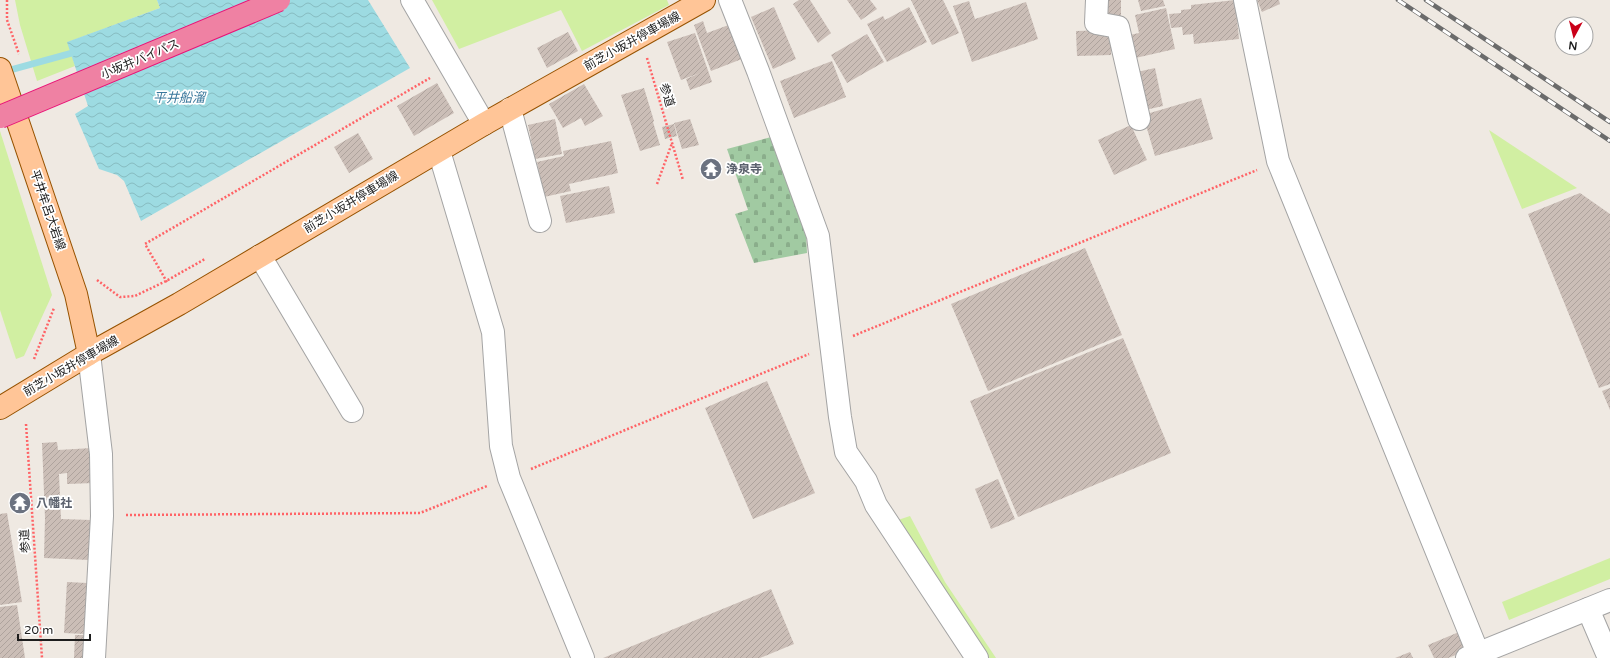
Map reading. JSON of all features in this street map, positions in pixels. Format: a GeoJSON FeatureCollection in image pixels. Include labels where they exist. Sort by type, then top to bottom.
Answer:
{"type":"FeatureCollection","features":[{"type":"Feature","properties":{"kind":"highway","name":"小坂井バイパス"},"geometry":{"type":"LineString","coordinates":[[0,117],[279,0]]}},
{"type":"Feature","properties":{"kind":"main road","name":"前芝小坂井停車場線"},"geometry":{"type":"LineString","coordinates":[[0,408],[89,354],[179,304],[484,124],[704,0]]}},
{"type":"Feature","properties":{"kind":"main road","name":"平井牟呂大岩線"},"geometry":{"type":"LineString","coordinates":[[0,69],[76,294],[89,354]]}},
{"type":"Feature","properties":{"kind":"street"},"geometry":{"type":"LineString","coordinates":[[412,0],[484,124]]}},
{"type":"Feature","properties":{"kind":"street"},"geometry":{"type":"LineString","coordinates":[[730,0],[758,71],[818,236],[840,417],[846,452],[866,481],[876,505],[977,658]]}},
{"type":"Feature","properties":{"kind":"street"},"geometry":{"type":"LineString","coordinates":[[1097,0],[1096,23],[1118,27],[1139,119]]}},
{"type":"Feature","properties":{"kind":"street"},"geometry":{"type":"LineString","coordinates":[[1245,0],[1278,161],[1473,656],[1610,600]]}},
{"type":"Feature","properties":{"kind":"street"},"geometry":{"type":"LineString","coordinates":[[510,109],[540,221]]}},
{"type":"Feature","properties":{"kind":"street"},"geometry":{"type":"LineString","coordinates":[[439,151],[494,332],[501,446],[509,478],[583,658]]}},
{"type":"Feature","properties":{"kind":"street"},"geometry":{"type":"LineString","coordinates":[[260,256],[352,411]]}},
{"type":"Feature","properties":{"kind":"street"},"geometry":{"type":"LineString","coordinates":[[89,354],[101,454],[102,516],[94,658]]}},
{"type":"Feature","properties":{"kind":"street"},"geometry":{"type":"LineString","coordinates":[[1588,609],[1609,658]]}},
{"type":"Feature","properties":{"kind":"path"},"geometry":{"type":"LineString","coordinates":[[7,0],[7,20],[20,57]]}},
{"type":"Feature","properties":{"kind":"path","name":"参道"},"geometry":{"type":"LineString","coordinates":[[645,52],[683,180]]}},
{"type":"Feature","properties":{"kind":"path"},"geometry":{"type":"LineString","coordinates":[[179,304],[146,244],[451,65]]}},
{"type":"Feature","properties":{"kind":"path"},"geometry":{"type":"LineString","coordinates":[[657,184],[672,143]]}},
{"type":"Feature","properties":{"kind":"path"},"geometry":{"type":"LineString","coordinates":[[102,516],[420,513],[509,478],[1278,161]]}},
{"type":"Feature","properties":{"kind":"path"},"geometry":{"type":"LineString","coordinates":[[95,273],[97,281],[120,297],[135,296],[166,281],[207,258]]}},
{"type":"Feature","properties":{"kind":"path"},"geometry":{"type":"LineString","coordinates":[[28,363],[34,359],[54,307]]}},
{"type":"Feature","properties":{"kind":"path","name":"参道"},"geometry":{"type":"LineString","coordinates":[[26,424],[42,658]]}},
{"type":"Feature","properties":{"kind":"green space"},"geometry":{"type":"Polygon","coordinates":[[[15,0],[157,0],[160,8],[68,42],[75,66],[37,81],[20,25],[15,0]]]}},
{"type":"Feature","properties":{"kind":"green space"},"geometry":{"type":"Polygon","coordinates":[[[432,0],[667,0],[669,5],[582,51],[561,10],[459,49],[432,0]]]}},
{"type":"Feature","properties":{"kind":"green space"},"geometry":{"type":"Polygon","coordinates":[[[1489,130],[1577,188],[1522,209],[1489,130]]]}},
{"type":"Feature","properties":{"kind":"green space"},"geometry":{"type":"Polygon","coordinates":[[[0,131],[52,295],[24,356],[16,359],[0,310],[0,131]]]}},
{"type":"Feature","properties":{"kind":"green space"},"geometry":{"type":"Polygon","coordinates":[[[771,137],[806,232],[807,253],[754,263],[735,214],[748,210],[727,149],[771,137]]]}},
{"type":"Feature","properties":{"kind":"green space"},"geometry":{"type":"Polygon","coordinates":[[[910,516],[945,582],[996,658],[989,658],[898,520],[910,516]]]}},
{"type":"Feature","properties":{"kind":"green space"},"geometry":{"type":"Polygon","coordinates":[[[1610,558],[1610,579],[1509,620],[1502,602],[1610,558]]]}},
{"type":"Feature","properties":{"kind":"water","name":"平井船溜"},"geometry":{"type":"Polygon","coordinates":[[[157,0],[368,0],[410,68],[141,221],[124,181],[117,175],[99,169],[75,114],[88,106],[67,42],[160,8],[157,0]]]}},
{"type":"Feature","properties":{"kind":"building"},"geometry":{"type":"Polygon","coordinates":[[[799,0],[810,0],[831,33],[818,43],[793,4],[799,0]]]}},
{"type":"Feature","properties":{"kind":"building"},"geometry":{"type":"Polygon","coordinates":[[[847,0],[870,0],[877,9],[861,20],[847,0]]]}},
{"type":"Feature","properties":{"kind":"building"},"geometry":{"type":"Polygon","coordinates":[[[911,0],[943,0],[959,33],[932,45],[911,0]]]}},
{"type":"Feature","properties":{"kind":"building"},"geometry":{"type":"Polygon","coordinates":[[[1103,0],[1121,0],[1121,20],[1102,19],[1103,0]]]}},
{"type":"Feature","properties":{"kind":"building"},"geometry":{"type":"Polygon","coordinates":[[[1138,0],[1163,0],[1165,6],[1141,11],[1138,0]]]}},
{"type":"Feature","properties":{"kind":"building"},"geometry":{"type":"Polygon","coordinates":[[[1235,0],[1239,39],[1194,44],[1193,34],[1183,35],[1182,27],[1171,28],[1169,14],[1181,13],[1181,10],[1191,9],[1191,5],[1235,0]]]}},
{"type":"Feature","properties":{"kind":"building"},"geometry":{"type":"Polygon","coordinates":[[[1257,0],[1279,0],[1280,4],[1262,12],[1257,0]]]}},
{"type":"Feature","properties":{"kind":"building"},"geometry":{"type":"Polygon","coordinates":[[[969,1],[975,19],[1026,2],[1038,39],[972,62],[953,6],[969,1]]]}},
{"type":"Feature","properties":{"kind":"building"},"geometry":{"type":"Polygon","coordinates":[[[774,7],[796,59],[773,69],[751,17],[774,7]]]}},
{"type":"Feature","properties":{"kind":"building"},"geometry":{"type":"Polygon","coordinates":[[[909,7],[927,42],[887,62],[867,24],[883,16],[885,20],[909,7]]]}},
{"type":"Feature","properties":{"kind":"building"},"geometry":{"type":"Polygon","coordinates":[[[1166,8],[1175,49],[1131,59],[1125,36],[1139,33],[1135,15],[1166,8]]]}},
{"type":"Feature","properties":{"kind":"building"},"geometry":{"type":"Polygon","coordinates":[[[703,21],[707,33],[734,23],[747,57],[711,71],[694,25],[703,21]]]}},
{"type":"Feature","properties":{"kind":"building"},"geometry":{"type":"Polygon","coordinates":[[[1111,30],[1111,55],[1077,56],[1076,31],[1111,30]]]}},
{"type":"Feature","properties":{"kind":"building"},"geometry":{"type":"Polygon","coordinates":[[[568,32],[578,51],[547,68],[537,48],[568,32]]]}},
{"type":"Feature","properties":{"kind":"building"},"geometry":{"type":"Polygon","coordinates":[[[695,33],[712,82],[690,90],[686,79],[700,73],[681,80],[667,42],[695,33]]]}},
{"type":"Feature","properties":{"kind":"building"},"geometry":{"type":"Polygon","coordinates":[[[867,34],[884,62],[847,83],[831,55],[867,34]]]}},
{"type":"Feature","properties":{"kind":"building"},"geometry":{"type":"Polygon","coordinates":[[[832,61],[846,97],[794,118],[780,81],[832,61]]]}},
{"type":"Feature","properties":{"kind":"building"},"geometry":{"type":"Polygon","coordinates":[[[1155,68],[1163,106],[1145,110],[1137,72],[1155,68]]]}},
{"type":"Feature","properties":{"kind":"building"},"geometry":{"type":"Polygon","coordinates":[[[437,83],[454,113],[414,136],[397,106],[437,83]]]}},
{"type":"Feature","properties":{"kind":"building"},"geometry":{"type":"Polygon","coordinates":[[[584,84],[603,116],[585,126],[581,118],[563,128],[549,104],[584,84]]]}},
{"type":"Feature","properties":{"kind":"building"},"geometry":{"type":"Polygon","coordinates":[[[644,88],[660,145],[640,151],[621,95],[644,88]]]}},
{"type":"Feature","properties":{"kind":"building"},"geometry":{"type":"Polygon","coordinates":[[[1201,98],[1213,139],[1155,156],[1143,115],[1201,98]]]}},
{"type":"Feature","properties":{"kind":"building"},"geometry":{"type":"Polygon","coordinates":[[[555,119],[562,154],[535,159],[528,125],[555,119]]]}},
{"type":"Feature","properties":{"kind":"building"},"geometry":{"type":"Polygon","coordinates":[[[690,119],[699,145],[682,149],[674,123],[690,119]]]}},
{"type":"Feature","properties":{"kind":"building"},"geometry":{"type":"Polygon","coordinates":[[[674,124],[677,136],[665,139],[662,127],[674,124]]]}},
{"type":"Feature","properties":{"kind":"building"},"geometry":{"type":"Polygon","coordinates":[[[1131,125],[1147,160],[1114,175],[1098,140],[1131,125]]]}},
{"type":"Feature","properties":{"kind":"building"},"geometry":{"type":"Polygon","coordinates":[[[358,133],[373,159],[349,173],[334,147],[358,133]]]}},
{"type":"Feature","properties":{"kind":"building"},"geometry":{"type":"Polygon","coordinates":[[[611,141],[618,173],[569,184],[571,191],[544,197],[537,162],[564,156],[563,151],[611,141]]]}},
{"type":"Feature","properties":{"kind":"building"},"geometry":{"type":"Polygon","coordinates":[[[609,186],[615,213],[566,223],[560,196],[609,186]]]}},
{"type":"Feature","properties":{"kind":"building"},"geometry":{"type":"Polygon","coordinates":[[[1580,193],[1610,214],[1610,384],[1599,388],[1528,214],[1580,193]]]}},
{"type":"Feature","properties":{"kind":"building"},"geometry":{"type":"Polygon","coordinates":[[[1085,248],[1122,335],[988,391],[951,304],[1085,248]]]}},
{"type":"Feature","properties":{"kind":"building"},"geometry":{"type":"Polygon","coordinates":[[[1123,338],[1171,453],[1018,517],[970,401],[1123,338]]]}},
{"type":"Feature","properties":{"kind":"building"},"geometry":{"type":"Polygon","coordinates":[[[767,381],[815,493],[753,519],[705,408],[767,381]]]}},
{"type":"Feature","properties":{"kind":"building"},"geometry":{"type":"Polygon","coordinates":[[[1610,388],[1610,410],[1602,391],[1610,388]]]}},
{"type":"Feature","properties":{"kind":"building"},"geometry":{"type":"Polygon","coordinates":[[[57,442],[58,450],[92,448],[94,483],[67,484],[67,473],[59,474],[61,519],[91,520],[89,560],[44,558],[45,518],[42,443],[57,442]]]}},
{"type":"Feature","properties":{"kind":"building"},"geometry":{"type":"Polygon","coordinates":[[[998,479],[1015,519],[991,529],[975,489],[998,479]]]}},
{"type":"Feature","properties":{"kind":"building"},"geometry":{"type":"Polygon","coordinates":[[[7,513],[22,602],[0,605],[0,514],[7,513]]]}},
{"type":"Feature","properties":{"kind":"building"},"geometry":{"type":"Polygon","coordinates":[[[67,582],[87,583],[84,634],[64,633],[67,582]]]}},
{"type":"Feature","properties":{"kind":"building"},"geometry":{"type":"Polygon","coordinates":[[[771,589],[794,644],[760,658],[603,658],[771,589]]]}},
{"type":"Feature","properties":{"kind":"building"},"geometry":{"type":"Polygon","coordinates":[[[17,605],[25,658],[0,658],[0,607],[17,605]]]}},
{"type":"Feature","properties":{"kind":"building"},"geometry":{"type":"Polygon","coordinates":[[[1459,632],[1466,651],[1448,658],[1434,658],[1428,645],[1459,632]]]}},
{"type":"Feature","properties":{"kind":"building"},"geometry":{"type":"Polygon","coordinates":[[[75,635],[84,635],[83,658],[74,658],[75,635]]]}},
{"type":"Feature","properties":{"kind":"building"},"geometry":{"type":"Polygon","coordinates":[[[1410,652],[1413,658],[1395,658],[1410,652]]]}},
{"type":"Feature","properties":{"kind":"waterway"},"geometry":{"type":"LineString","coordinates":[[3,72],[72,53]]}},
{"type":"Feature","properties":{"kind":"railway"},"geometry":{"type":"LineString","coordinates":[[1398,0],[1610,141]]}},
{"type":"Feature","properties":{"kind":"railway"},"geometry":{"type":"LineString","coordinates":[[1426,0],[1610,122]]}},
{"type":"Feature","properties":{"kind":"place","name":"浄泉寺"},"geometry":{"type":"Point","coordinates":[711,169]}},
{"type":"Feature","properties":{"kind":"place","name":"八幡社"},"geometry":{"type":"Point","coordinates":[20,503]}}]}
